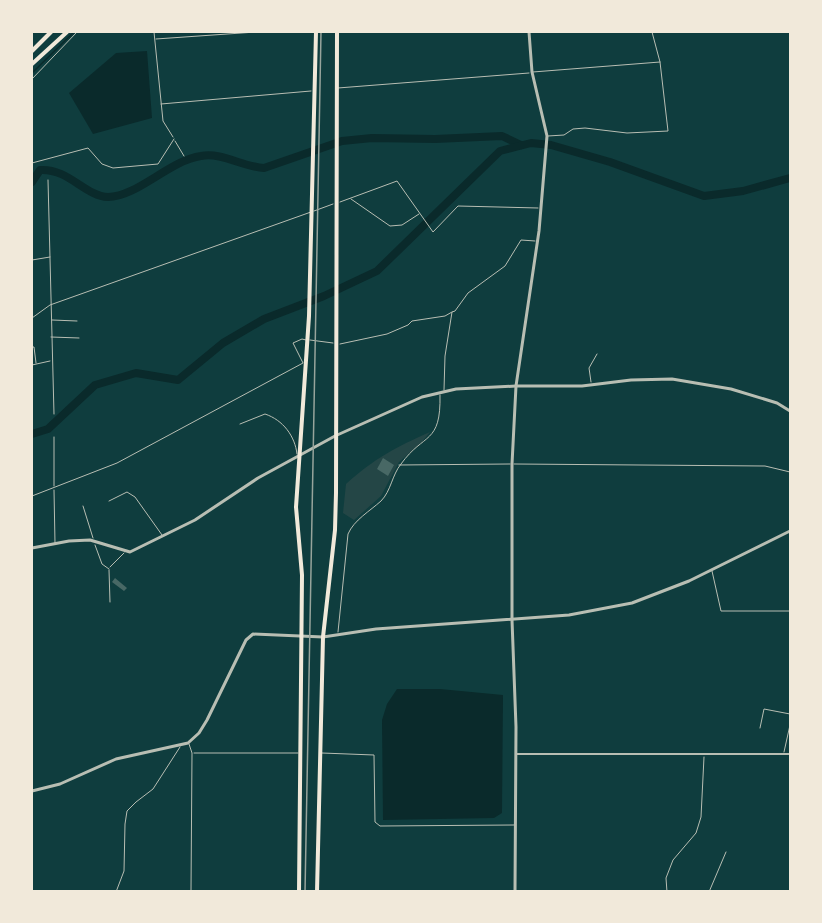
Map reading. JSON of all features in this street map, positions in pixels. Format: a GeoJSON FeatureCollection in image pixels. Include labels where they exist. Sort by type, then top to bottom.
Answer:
{"type":"FeatureCollection","features":[{"type":"Feature","properties":{"kind":"main road"},"geometry":{"type":"LineString","coordinates":[[32,51],[51,32]]}},
{"type":"Feature","properties":{"kind":"main road"},"geometry":{"type":"LineString","coordinates":[[32,64],[67,32]]}},
{"type":"Feature","properties":{"kind":"main road"},"geometry":{"type":"LineString","coordinates":[[299,891],[303,637],[302,575],[296,507],[309,316],[316,32]]}},
{"type":"Feature","properties":{"kind":"main road"},"geometry":{"type":"LineString","coordinates":[[317,891],[323,637],[335,530],[338,344],[337,32]]}},
{"type":"Feature","properties":{"kind":"street"},"geometry":{"type":"LineString","coordinates":[[514,891],[516,754],[512,620],[512,464],[516,386],[538,241],[547,136],[532,72],[529,32]]}},
{"type":"Feature","properties":{"kind":"street"},"geometry":{"type":"LineString","coordinates":[[32,548],[83,540],[130,552],[195,520],[258,478],[335,436],[422,398],[464,388],[591,384],[631,380],[683,380],[731,389],[777,403],[790,411]]}},
{"type":"Feature","properties":{"kind":"street"},"geometry":{"type":"LineString","coordinates":[[32,791],[60,784],[116,759],[188,743],[199,733],[207,720],[249,637],[258,634],[303,637],[338,636],[376,629],[569,615],[632,603],[689,581],[790,531]]}},
{"type":"Feature","properties":{"kind":"street"},"geometry":{"type":"LineString","coordinates":[[516,754],[790,754]]}},
{"type":"Feature","properties":{"kind":"lane"},"geometry":{"type":"LineString","coordinates":[[32,79],[76,32]]}},
{"type":"Feature","properties":{"kind":"lane"},"geometry":{"type":"LineString","coordinates":[[154,32],[163,121],[183,156]]}},
{"type":"Feature","properties":{"kind":"lane"},"geometry":{"type":"LineString","coordinates":[[154,39],[256,32]]}},
{"type":"Feature","properties":{"kind":"lane"},"geometry":{"type":"LineString","coordinates":[[547,136],[564,135],[573,129],[585,128],[627,133],[668,131],[660,62],[652,32]]}},
{"type":"Feature","properties":{"kind":"lane"},"geometry":{"type":"LineString","coordinates":[[336,88],[660,62]]}},
{"type":"Feature","properties":{"kind":"lane"},"geometry":{"type":"LineString","coordinates":[[161,104],[314,90]]}},
{"type":"Feature","properties":{"kind":"lane"},"geometry":{"type":"LineString","coordinates":[[32,163],[88,147],[102,164],[112,168],[158,164],[174,139]]}},
{"type":"Feature","properties":{"kind":"lane"},"geometry":{"type":"LineString","coordinates":[[48,180],[54,414]]}},
{"type":"Feature","properties":{"kind":"lane"},"geometry":{"type":"LineString","coordinates":[[32,318],[50,305],[397,181],[433,232],[458,206],[540,208]]}},
{"type":"Feature","properties":{"kind":"lane"},"geometry":{"type":"LineString","coordinates":[[349,198],[390,226],[402,225],[420,214]]}},
{"type":"Feature","properties":{"kind":"lane"},"geometry":{"type":"LineString","coordinates":[[32,496],[117,463],[303,363],[293,344],[302,339],[338,344],[387,334],[412,321],[445,316],[455,311],[468,294],[505,266],[520,240],[538,241]]}},
{"type":"Feature","properties":{"kind":"lane"},"geometry":{"type":"LineString","coordinates":[[32,260],[50,257]]}},
{"type":"Feature","properties":{"kind":"lane"},"geometry":{"type":"LineString","coordinates":[[338,636],[348,534],[350,529],[383,498],[399,465],[432,435],[436,427],[440,415],[445,356],[452,312]]}},
{"type":"Feature","properties":{"kind":"lane"},"geometry":{"type":"LineString","coordinates":[[51,320],[77,321]]}},
{"type":"Feature","properties":{"kind":"lane"},"geometry":{"type":"LineString","coordinates":[[51,337],[79,338]]}},
{"type":"Feature","properties":{"kind":"lane"},"geometry":{"type":"LineString","coordinates":[[32,347],[34,347],[36,364]]}},
{"type":"Feature","properties":{"kind":"lane"},"geometry":{"type":"LineString","coordinates":[[591,384],[589,368],[597,354]]}},
{"type":"Feature","properties":{"kind":"lane"},"geometry":{"type":"LineString","coordinates":[[32,366],[52,361]]}},
{"type":"Feature","properties":{"kind":"lane"},"geometry":{"type":"LineString","coordinates":[[240,424],[265,414],[277,418],[294,439],[298,456]]}},
{"type":"Feature","properties":{"kind":"lane"},"geometry":{"type":"LineString","coordinates":[[54,437],[55,543]]}},
{"type":"Feature","properties":{"kind":"lane"},"geometry":{"type":"LineString","coordinates":[[399,465],[765,466],[790,472]]}},
{"type":"Feature","properties":{"kind":"lane"},"geometry":{"type":"LineString","coordinates":[[109,501],[127,492],[135,497],[163,536]]}},
{"type":"Feature","properties":{"kind":"lane"},"geometry":{"type":"LineString","coordinates":[[83,506],[102,564],[109,569]]}},
{"type":"Feature","properties":{"kind":"lane"},"geometry":{"type":"LineString","coordinates":[[110,602],[109,569],[126,550]]}},
{"type":"Feature","properties":{"kind":"lane"},"geometry":{"type":"LineString","coordinates":[[711,569],[721,611],[790,611]]}},
{"type":"Feature","properties":{"kind":"lane"},"geometry":{"type":"LineString","coordinates":[[760,728],[764,709],[790,714]]}},
{"type":"Feature","properties":{"kind":"lane"},"geometry":{"type":"LineString","coordinates":[[783,754],[790,725]]}},
{"type":"Feature","properties":{"kind":"lane"},"geometry":{"type":"LineString","coordinates":[[188,743],[192,753],[191,891]]}},
{"type":"Feature","properties":{"kind":"lane"},"geometry":{"type":"LineString","coordinates":[[116,891],[124,871],[124,824],[127,811],[153,789],[182,744]]}},
{"type":"Feature","properties":{"kind":"lane"},"geometry":{"type":"LineString","coordinates":[[192,753],[302,753]]}},
{"type":"Feature","properties":{"kind":"lane"},"geometry":{"type":"LineString","coordinates":[[320,753],[374,755],[375,822],[380,826],[514,825]]}},
{"type":"Feature","properties":{"kind":"lane"},"geometry":{"type":"LineString","coordinates":[[667,891],[666,878],[673,860],[696,833],[701,817],[704,754]]}},
{"type":"Feature","properties":{"kind":"lane"},"geometry":{"type":"LineString","coordinates":[[709,891],[726,852]]}},
{"type":"Feature","properties":{"kind":"shaded area"},"geometry":{"type":"Polygon","coordinates":[[[147,51],[152,118],[93,134],[69,93],[116,53],[147,51]]]}},
{"type":"Feature","properties":{"kind":"shaded area"},"geometry":{"type":"Polygon","coordinates":[[[430,432],[399,462],[381,496],[354,520],[343,513],[346,484],[386,454],[430,432]]]}},
{"type":"Feature","properties":{"kind":"shaded area"},"geometry":{"type":"Polygon","coordinates":[[[397,689],[440,689],[503,695],[502,813],[494,818],[383,820],[382,720],[387,704],[397,689]]]}},
{"type":"Feature","properties":{"kind":"building"},"geometry":{"type":"Polygon","coordinates":[[[383,458],[394,465],[388,476],[377,469],[383,458]]]}},
{"type":"Feature","properties":{"kind":"building"},"geometry":{"type":"Polygon","coordinates":[[[115,578],[127,588],[124,591],[112,582],[115,578]]]}},
{"type":"Feature","properties":{"kind":"waterway"},"geometry":{"type":"LineString","coordinates":[[32,73],[74,32]]}},
{"type":"Feature","properties":{"kind":"waterway"},"geometry":{"type":"LineString","coordinates":[[32,182],[40,170],[50,171],[68,177],[92,192],[108,197],[130,191],[177,164],[201,156],[217,156],[264,168],[342,141],[372,138],[435,139],[502,136],[521,145]]}},
{"type":"Feature","properties":{"kind":"waterway"},"geometry":{"type":"LineString","coordinates":[[32,434],[48,429],[95,385],[136,373],[178,380],[223,343],[264,319],[324,296],[377,271],[500,151],[531,143],[551,145],[610,162],[704,196],[743,191],[790,178]]}},
{"type":"Feature","properties":{"kind":"railway"},"geometry":{"type":"LineString","coordinates":[[305,892],[321,32]]}}]}
